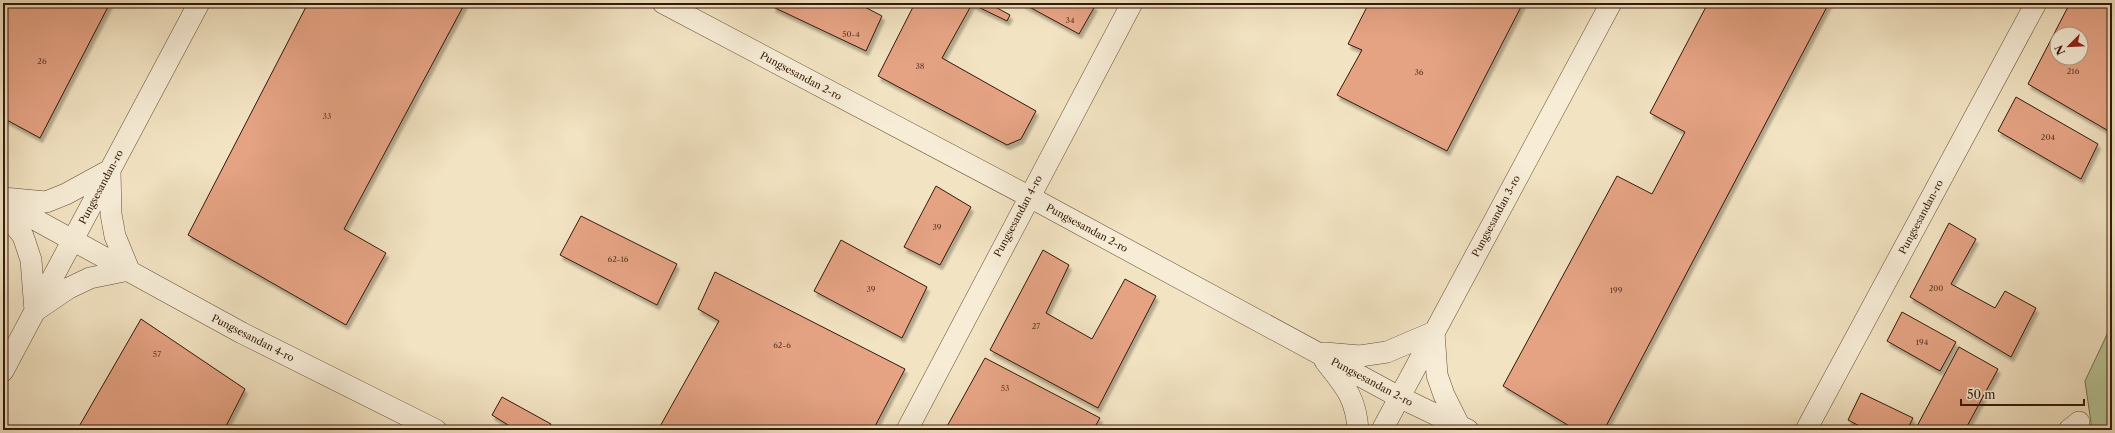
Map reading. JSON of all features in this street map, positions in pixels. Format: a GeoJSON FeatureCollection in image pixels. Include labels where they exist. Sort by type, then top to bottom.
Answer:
{"type":"FeatureCollection","features":[{"type":"Feature","properties":{"kind":"street","name":"Pungsesandan-ro"},"geometry":{"type":"LineString","coordinates":[[3,371],[199,3]]}},
{"type":"Feature","properties":{"kind":"street","name":"Pungsesandan 2-ro"},"geometry":{"type":"LineString","coordinates":[[663,3],[1028,196],[1398,397],[1464,428]]}},
{"type":"Feature","properties":{"kind":"street","name":"Pungsesandan 4-ro"},"geometry":{"type":"LineString","coordinates":[[907,430],[1028,196],[1132,3]]}},
{"type":"Feature","properties":{"kind":"street","name":"Pungsesandan 3-ro"},"geometry":{"type":"LineString","coordinates":[[1382,430],[1398,397],[1611,3]]}},
{"type":"Feature","properties":{"kind":"street","name":"Pungsesandan-ro"},"geometry":{"type":"LineString","coordinates":[[1811,429],[2036,3]]}},
{"type":"Feature","properties":{"kind":"street"},"geometry":{"type":"LineString","coordinates":[[3,198],[46,202],[66,194],[110,170],[111,214],[115,236],[129,270],[90,278],[69,288],[35,311],[31,260],[23,236],[3,211]]}},
{"type":"Feature","properties":{"kind":"street","name":"Pungsesandan 4-ro"},"geometry":{"type":"LineString","coordinates":[[3,202],[242,333],[436,430]]}},
{"type":"Feature","properties":{"kind":"street"},"geometry":{"type":"LineString","coordinates":[[1318,353],[1360,356],[1387,352],[1434,332],[1437,375],[1444,396],[1464,428],[1436,430]]}},
{"type":"Feature","properties":{"kind":"street"},"geometry":{"type":"LineString","coordinates":[[1318,353],[1349,392],[1357,416],[1358,430]]}},
{"type":"Feature","properties":{"kind":"green space"},"geometry":{"type":"Polygon","coordinates":[[[2112,324],[2112,430],[2092,430],[2085,381],[2112,324]]]}},
{"type":"Feature","properties":{"kind":"building"},"geometry":{"type":"Polygon","coordinates":[[[3,3],[110,3],[40,138],[3,118],[3,3]]]}},
{"type":"Feature","properties":{"kind":"building"},"geometry":{"type":"Polygon","coordinates":[[[308,3],[465,3],[344,229],[386,253],[346,325],[188,235],[308,3]]]}},
{"type":"Feature","properties":{"kind":"building"},"geometry":{"type":"Polygon","coordinates":[[[775,3],[857,3],[882,16],[866,51],[773,7],[775,3]]]}},
{"type":"Feature","properties":{"kind":"building"},"geometry":{"type":"Polygon","coordinates":[[[915,3],[988,3],[1010,15],[1007,21],[972,4],[942,58],[1036,111],[1021,139],[1007,145],[878,76],[915,3]]]}},
{"type":"Feature","properties":{"kind":"building"},"geometry":{"type":"Polygon","coordinates":[[[1022,3],[1090,3],[1095,6],[1079,34],[1022,3]]]}},
{"type":"Feature","properties":{"kind":"building"},"geometry":{"type":"Polygon","coordinates":[[[1369,3],[1523,3],[1447,151],[1337,95],[1362,50],[1348,44],[1369,3]]]}},
{"type":"Feature","properties":{"kind":"building"},"geometry":{"type":"Polygon","coordinates":[[[1708,3],[1829,3],[1604,430],[1576,430],[1503,386],[1617,176],[1652,194],[1685,132],[1650,113],[1708,3]]]}},
{"type":"Feature","properties":{"kind":"building"},"geometry":{"type":"Polygon","coordinates":[[[2070,3],[2112,3],[2112,133],[2028,84],[2049,44],[2049,66],[2089,66],[2089,26],[2058,26],[2070,3]]]}},
{"type":"Feature","properties":{"kind":"building"},"geometry":{"type":"Polygon","coordinates":[[[2016,97],[2098,144],[2081,179],[1998,131],[2016,97]]]}},
{"type":"Feature","properties":{"kind":"building"},"geometry":{"type":"Polygon","coordinates":[[[936,186],[971,207],[940,265],[904,247],[936,186]]]}},
{"type":"Feature","properties":{"kind":"building"},"geometry":{"type":"Polygon","coordinates":[[[581,216],[677,264],[657,305],[560,255],[581,216]]]}},
{"type":"Feature","properties":{"kind":"building"},"geometry":{"type":"Polygon","coordinates":[[[1949,223],[1976,239],[1951,284],[1995,308],[2005,291],[2036,308],[2011,357],[1910,297],[1949,223]]]}},
{"type":"Feature","properties":{"kind":"building"},"geometry":{"type":"Polygon","coordinates":[[[841,240],[927,287],[902,338],[814,291],[841,240]]]}},
{"type":"Feature","properties":{"kind":"building"},"geometry":{"type":"Polygon","coordinates":[[[1043,250],[1069,265],[1046,313],[1092,339],[1125,279],[1156,296],[1098,408],[990,350],[1043,250]]]}},
{"type":"Feature","properties":{"kind":"building"},"geometry":{"type":"Polygon","coordinates":[[[715,272],[905,369],[873,430],[658,430],[719,321],[698,309],[715,272]]]}},
{"type":"Feature","properties":{"kind":"building"},"geometry":{"type":"Polygon","coordinates":[[[1902,312],[1956,342],[1940,371],[1887,341],[1902,312]]]}},
{"type":"Feature","properties":{"kind":"building"},"geometry":{"type":"Polygon","coordinates":[[[141,319],[245,389],[224,430],[77,430],[141,319]]]}},
{"type":"Feature","properties":{"kind":"building"},"geometry":{"type":"Polygon","coordinates":[[[1959,347],[1998,369],[1965,430],[1915,430],[1959,347]]]}},
{"type":"Feature","properties":{"kind":"building"},"geometry":{"type":"Polygon","coordinates":[[[985,358],[1100,418],[1093,430],[945,430],[985,358]]]}},
{"type":"Feature","properties":{"kind":"building"},"geometry":{"type":"Polygon","coordinates":[[[1861,393],[1913,418],[1907,430],[1867,430],[1848,420],[1861,393]]]}},
{"type":"Feature","properties":{"kind":"building"},"geometry":{"type":"Polygon","coordinates":[[[502,397],[551,424],[547,430],[516,430],[492,415],[502,397]]]}}]}
